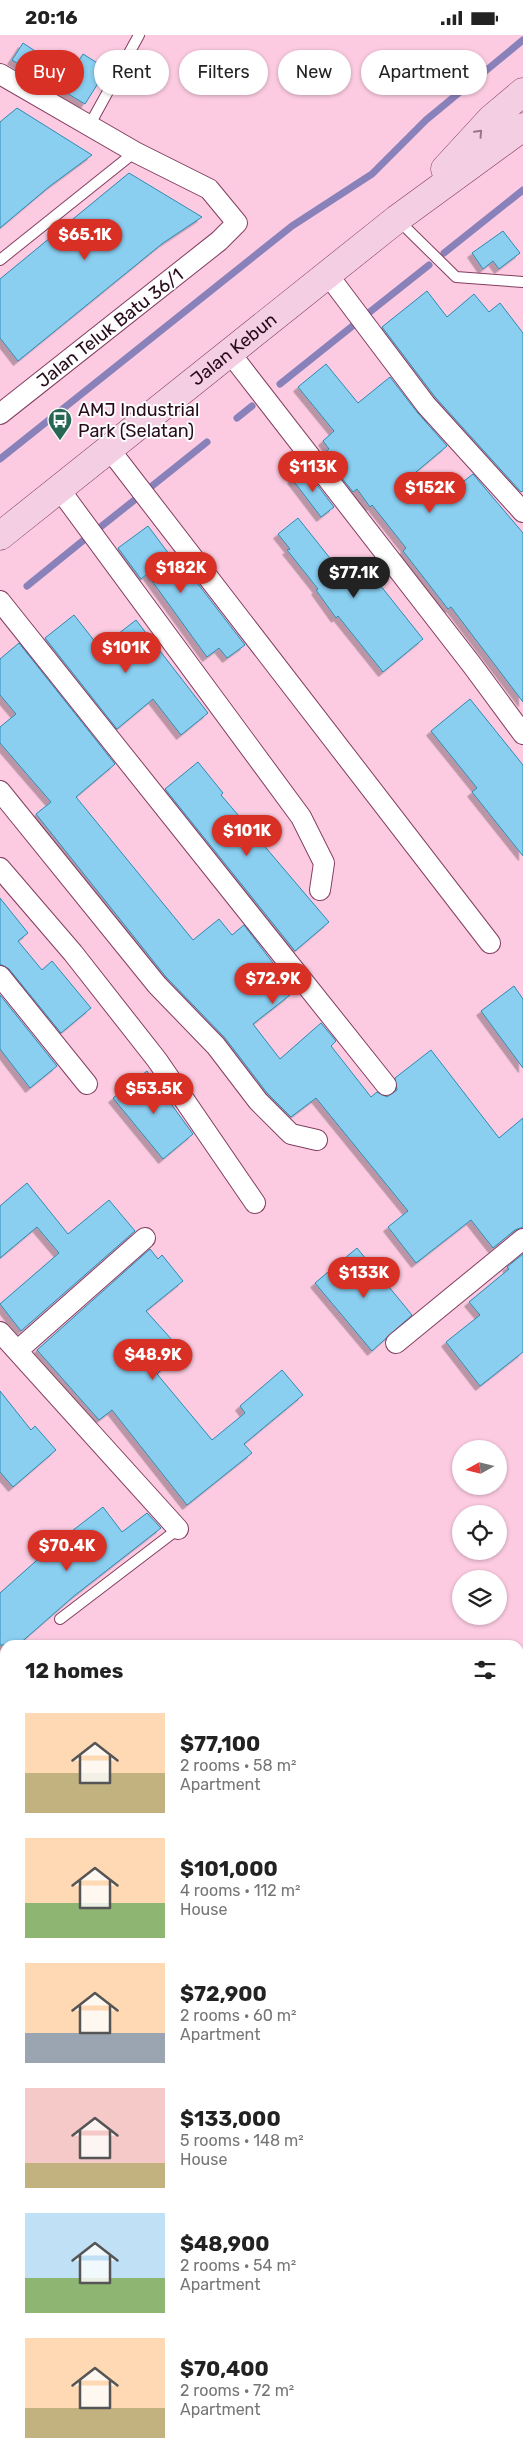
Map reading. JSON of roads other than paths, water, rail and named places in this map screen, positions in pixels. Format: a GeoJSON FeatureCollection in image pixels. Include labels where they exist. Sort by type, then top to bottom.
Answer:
{"type":"FeatureCollection","features":[{"type":"Feature","properties":{"kind":"main road","name":"Jalan Kebun"},"geometry":{"type":"LineString","coordinates":[[397,219],[491,119],[523,92]]}},
{"type":"Feature","properties":{"kind":"main road","name":"Jalan Kebun"},"geometry":{"type":"LineString","coordinates":[[0,536],[397,219],[523,127]]}},
{"type":"Feature","properties":{"kind":"street"},"geometry":{"type":"LineString","coordinates":[[2,77],[135,152]]}},
{"type":"Feature","properties":{"kind":"street","name":"Jalan Teluk Batu 36/1"},"geometry":{"type":"LineString","coordinates":[[0,414],[219,241],[237,223],[209,189],[135,152]]}},
{"type":"Feature","properties":{"kind":"street"},"geometry":{"type":"LineString","coordinates":[[328,275],[426,405],[523,512]]}},
{"type":"Feature","properties":{"kind":"street"},"geometry":{"type":"LineString","coordinates":[[230,353],[461,650],[523,734]]}},
{"type":"Feature","properties":{"kind":"street"},"geometry":{"type":"LineString","coordinates":[[110,449],[490,943]]}},
{"type":"Feature","properties":{"kind":"street"},"geometry":{"type":"LineString","coordinates":[[60,490],[301,817],[324,863],[320,890]]}},
{"type":"Feature","properties":{"kind":"street"},"geometry":{"type":"LineString","coordinates":[[0,601],[386,1085]]}},
{"type":"Feature","properties":{"kind":"street"},"geometry":{"type":"LineString","coordinates":[[0,791],[156,985],[216,1046],[258,1101],[291,1134],[317,1140]]}},
{"type":"Feature","properties":{"kind":"street"},"geometry":{"type":"LineString","coordinates":[[0,868],[74,953],[151,1053],[255,1203]]}},
{"type":"Feature","properties":{"kind":"street"},"geometry":{"type":"LineString","coordinates":[[0,976],[86,1084]]}},
{"type":"Feature","properties":{"kind":"street"},"geometry":{"type":"LineString","coordinates":[[17,1351],[145,1238]]}},
{"type":"Feature","properties":{"kind":"street"},"geometry":{"type":"LineString","coordinates":[[396,1343],[523,1239]]}},
{"type":"Feature","properties":{"kind":"street"},"geometry":{"type":"LineString","coordinates":[[0,1332],[178,1529]]}},
{"type":"Feature","properties":{"kind":"lane"},"geometry":{"type":"LineString","coordinates":[[89,125],[139,35]]}},
{"type":"Feature","properties":{"kind":"lane"},"geometry":{"type":"LineString","coordinates":[[0,260],[135,152]]}},
{"type":"Feature","properties":{"kind":"lane"},"geometry":{"type":"LineString","coordinates":[[397,219],[456,277],[523,283]]}},
{"type":"Feature","properties":{"kind":"lane"},"geometry":{"type":"LineString","coordinates":[[60,1619],[178,1529]]}},
{"type":"Feature","properties":{"kind":"waterway"},"geometry":{"type":"LineString","coordinates":[[0,459],[292,226],[372,174],[426,120],[523,40]]}},
{"type":"Feature","properties":{"kind":"waterway"},"geometry":{"type":"LineString","coordinates":[[444,253],[523,190]]}},
{"type":"Feature","properties":{"kind":"waterway"},"geometry":{"type":"LineString","coordinates":[[366,315],[429,265]]}},
{"type":"Feature","properties":{"kind":"waterway"},"geometry":{"type":"LineString","coordinates":[[280,384],[355,324]]}},
{"type":"Feature","properties":{"kind":"waterway"},"geometry":{"type":"LineString","coordinates":[[237,418],[252,406]]}},
{"type":"Feature","properties":{"kind":"waterway"},"geometry":{"type":"LineString","coordinates":[[147,490],[207,442]]}},
{"type":"Feature","properties":{"kind":"waterway"},"geometry":{"type":"LineString","coordinates":[[98,529],[137,498]]}},
{"type":"Feature","properties":{"kind":"waterway"},"geometry":{"type":"LineString","coordinates":[[27,586],[85,539]]}},
{"type":"Feature","properties":{"kind":"place","name":"AMJ Industrial Park (Selatan)"},"geometry":{"type":"Point","coordinates":[60,441]}}]}
